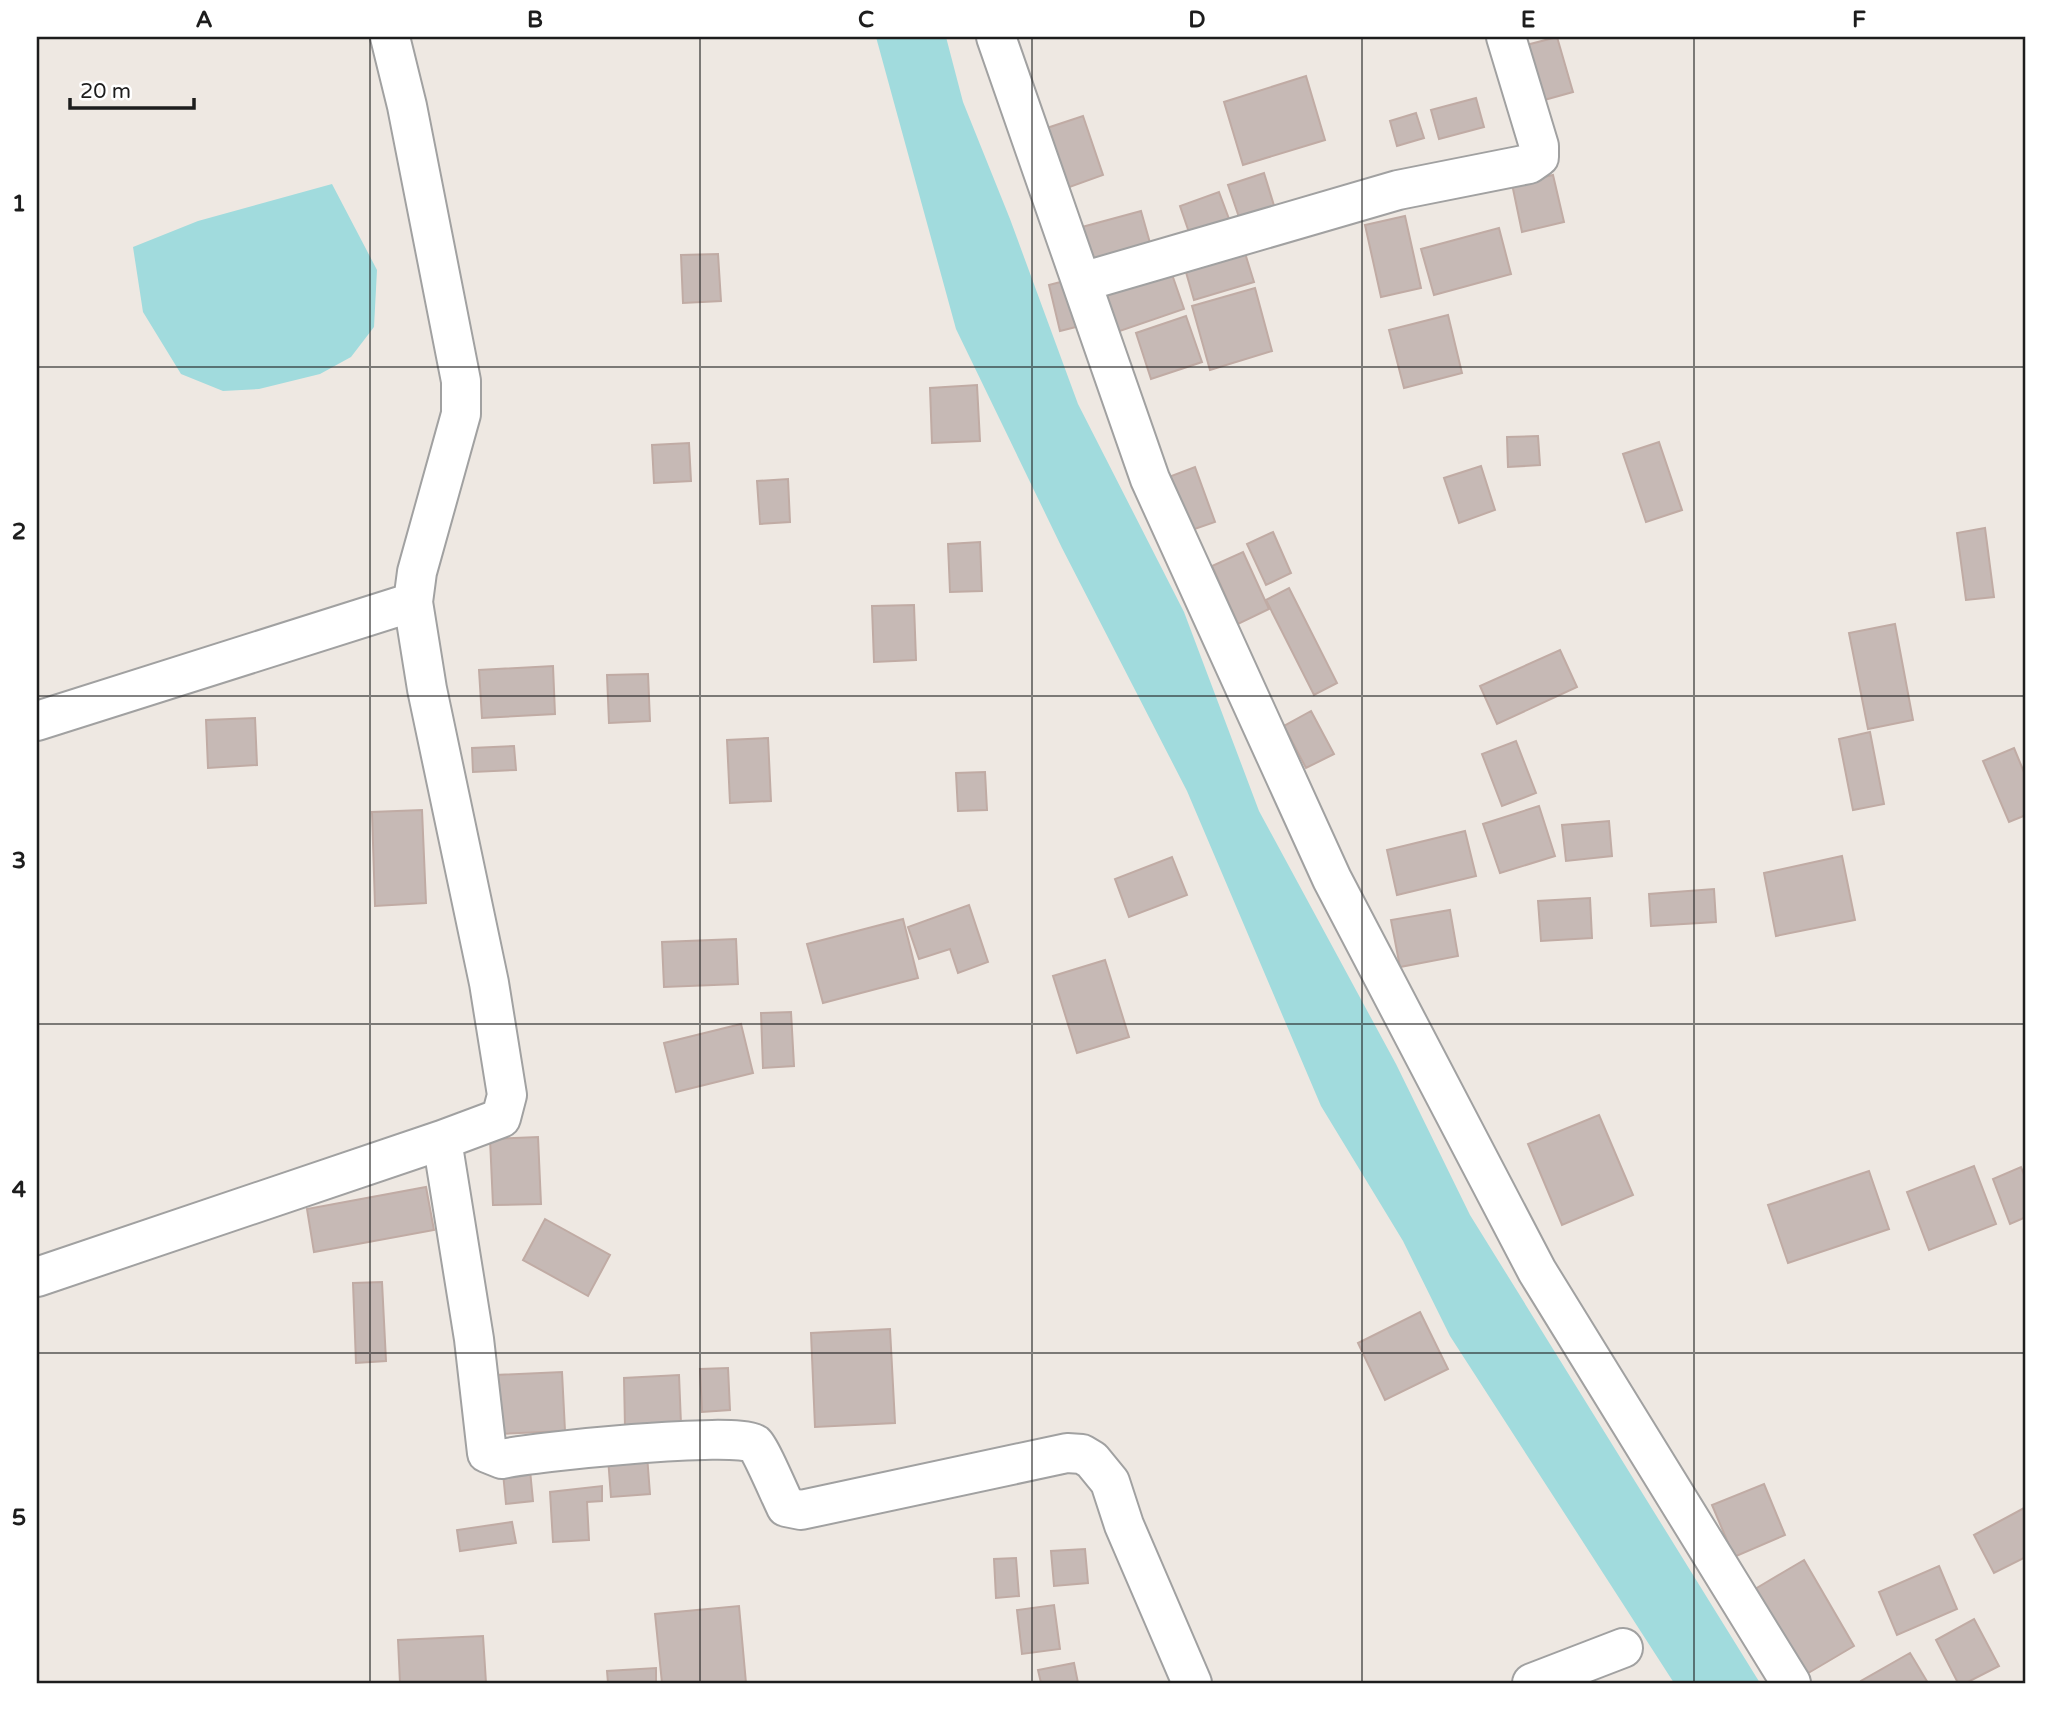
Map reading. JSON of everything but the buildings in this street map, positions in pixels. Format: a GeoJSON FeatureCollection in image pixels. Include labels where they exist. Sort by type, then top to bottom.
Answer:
{"type":"FeatureCollection","features":[{"type":"Feature","properties":{"kind":"street"},"geometry":{"type":"LineString","coordinates":[[37,1277],[501,1118],[507,1095],[489,983],[427,689],[412,602],[417,572],[461,414],[461,381],[407,106],[390,37]]}},
{"type":"Feature","properties":{"kind":"street"},"geometry":{"type":"LineString","coordinates":[[996,37],[1150,479],[1332,879],[1537,1271],[1790,1683]]}},
{"type":"Feature","properties":{"kind":"street"},"geometry":{"type":"LineString","coordinates":[[1082,282],[1398,190],[1529,164],[1539,157],[1539,146],[1506,37]]}},
{"type":"Feature","properties":{"kind":"street"},"geometry":{"type":"LineString","coordinates":[[37,721],[412,602]]}},
{"type":"Feature","properties":{"kind":"street"},"geometry":{"type":"LineString","coordinates":[[442,1140],[474,1339],[486,1453],[502,1459],[639,1444],[715,1439],[746,1440],[758,1448],[786,1507],[801,1510],[1067,1453],[1082,1454],[1102,1469],[1110,1482],[1124,1525],[1192,1683]]}},
{"type":"Feature","properties":{"kind":"street"},"geometry":{"type":"LineString","coordinates":[[1532,1683],[1623,1648]]}},
{"type":"Feature","properties":{"kind":"water"},"geometry":{"type":"Polygon","coordinates":[[[876,37],[946,37],[963,102],[1010,219],[1078,404],[1184,612],[1259,811],[1396,1064],[1470,1215],[1760,1683],[1674,1683],[1450,1336],[1403,1241],[1321,1106],[1187,791],[1062,548],[956,329],[876,37]]]}},
{"type":"Feature","properties":{"kind":"water"},"geometry":{"type":"Polygon","coordinates":[[[332,184],[377,270],[374,327],[351,357],[320,374],[259,389],[223,391],[181,374],[143,312],[133,247],[198,221],[332,184]]]}}]}
